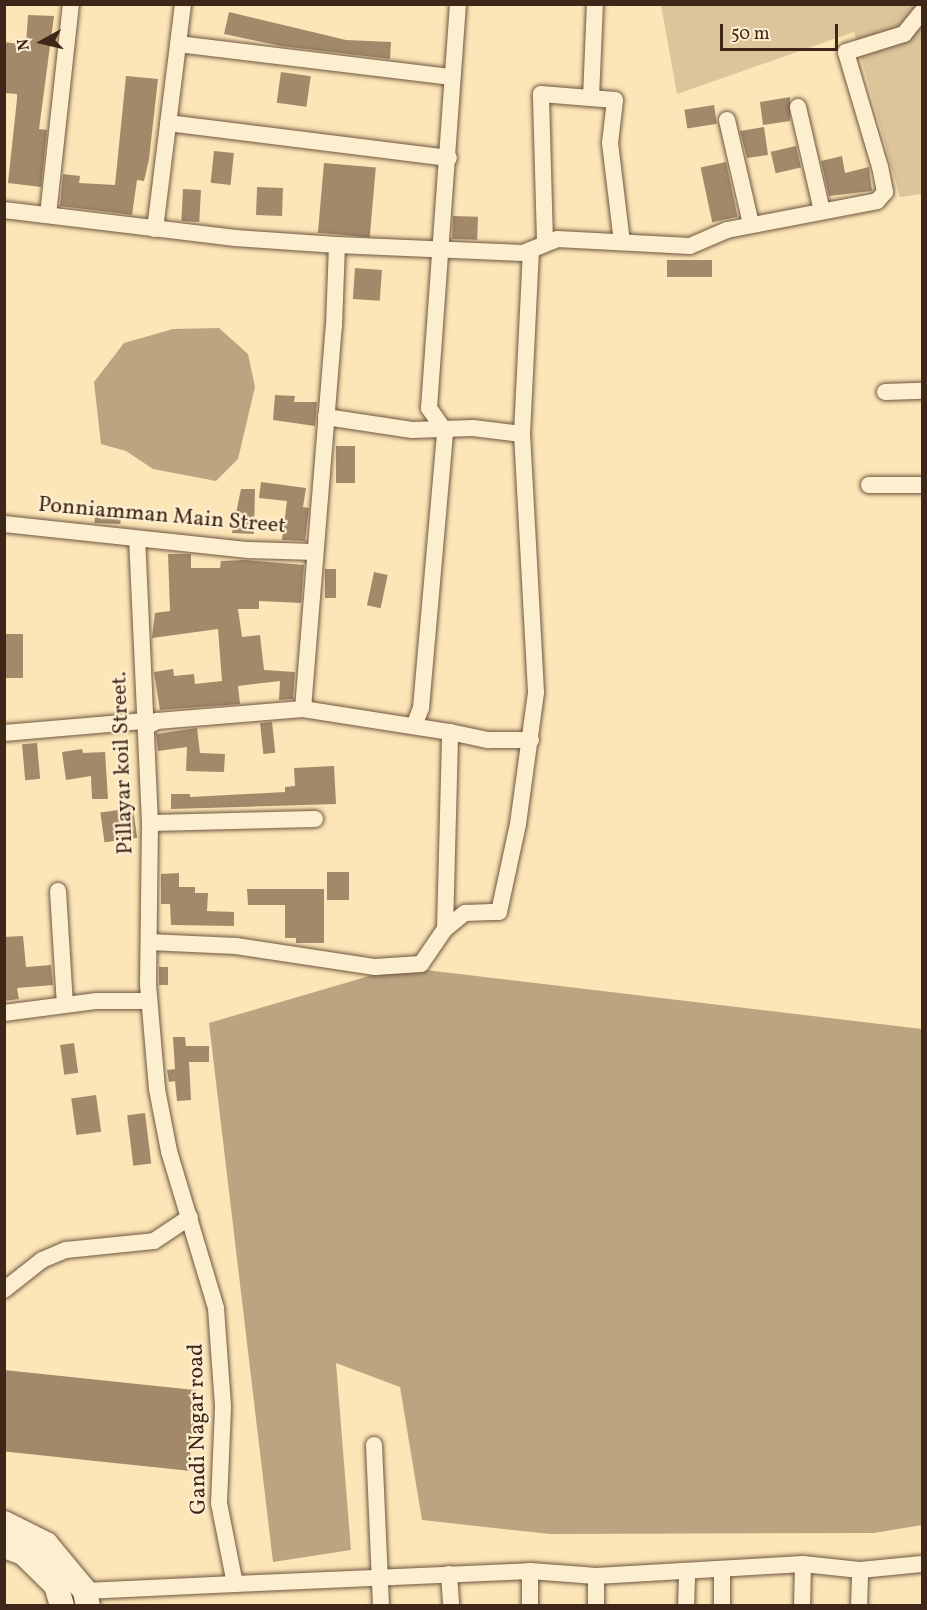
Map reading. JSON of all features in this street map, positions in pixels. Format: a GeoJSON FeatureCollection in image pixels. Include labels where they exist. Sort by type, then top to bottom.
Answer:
{"type":"FeatureCollection","features":[{"type":"Feature","properties":{"kind":"street"},"geometry":{"type":"LineString","coordinates":[[48,216],[71,4]]}},
{"type":"Feature","properties":{"kind":"street"},"geometry":{"type":"LineString","coordinates":[[155,229],[183,4]]}},
{"type":"Feature","properties":{"kind":"street"},"geometry":{"type":"LineString","coordinates":[[414,726],[421,708],[445,431],[429,408],[449,158],[458,4]]}},
{"type":"Feature","properties":{"kind":"street"},"geometry":{"type":"LineString","coordinates":[[591,98],[595,4]]}},
{"type":"Feature","properties":{"kind":"street"},"geometry":{"type":"LineString","coordinates":[[4,210],[155,229],[337,245],[440,249],[622,243],[690,246],[727,230],[751,224],[877,201],[885,192],[846,52],[904,34],[922,12]]}},
{"type":"Feature","properties":{"kind":"street"},"geometry":{"type":"LineString","coordinates":[[178,44],[452,77]]}},
{"type":"Feature","properties":{"kind":"street"},"geometry":{"type":"LineString","coordinates":[[149,942],[236,946],[375,967],[421,963],[445,928],[465,913],[500,912],[531,740],[536,692],[522,434],[538,246],[541,94],[615,100],[610,143],[622,243]]}},
{"type":"Feature","properties":{"kind":"street"},"geometry":{"type":"LineString","coordinates":[[798,107],[822,211]]}},
{"type":"Feature","properties":{"kind":"street"},"geometry":{"type":"LineString","coordinates":[[727,120],[751,224]]}},
{"type":"Feature","properties":{"kind":"street"},"geometry":{"type":"LineString","coordinates":[[168,123],[449,158]]}},
{"type":"Feature","properties":{"kind":"street"},"geometry":{"type":"LineString","coordinates":[[303,710],[337,245]]}},
{"type":"Feature","properties":{"kind":"street"},"geometry":{"type":"LineString","coordinates":[[885,392],[922,391]]}},
{"type":"Feature","properties":{"kind":"street"},"geometry":{"type":"LineString","coordinates":[[326,417],[445,431],[473,428],[522,434]]}},
{"type":"Feature","properties":{"kind":"street"},"geometry":{"type":"LineString","coordinates":[[869,485],[922,486]]}},
{"type":"Feature","properties":{"kind":"street","name":"Ponniamman Main Street"},"geometry":{"type":"LineString","coordinates":[[4,524],[249,550],[315,552]]}},
{"type":"Feature","properties":{"kind":"street","name":"Pillayar koil Street."},"geometry":{"type":"LineString","coordinates":[[137,539],[150,823],[148,993]]}},
{"type":"Feature","properties":{"kind":"street"},"geometry":{"type":"LineString","coordinates":[[4,733],[146,724],[303,710],[414,726],[489,740],[531,740]]}},
{"type":"Feature","properties":{"kind":"street"},"geometry":{"type":"LineString","coordinates":[[445,928],[450,732]]}},
{"type":"Feature","properties":{"kind":"street"},"geometry":{"type":"LineString","coordinates":[[150,823],[315,819]]}},
{"type":"Feature","properties":{"kind":"street"},"geometry":{"type":"LineString","coordinates":[[58,891],[64,1004]]}},
{"type":"Feature","properties":{"kind":"street"},"geometry":{"type":"LineString","coordinates":[[4,1013],[148,993]]}},
{"type":"Feature","properties":{"kind":"street","name":"Gandi Nagar road"},"geometry":{"type":"LineString","coordinates":[[148,993],[156,1089],[170,1151],[216,1308],[223,1406],[219,1503],[235,1584]]}},
{"type":"Feature","properties":{"kind":"street"},"geometry":{"type":"LineString","coordinates":[[4,1290],[42,1260],[66,1250],[154,1241],[190,1217]]}},
{"type":"Feature","properties":{"kind":"street"},"geometry":{"type":"LineString","coordinates":[[374,1445],[381,1605]]}},
{"type":"Feature","properties":{"kind":"street"},"geometry":{"type":"LineString","coordinates":[[4,1523],[46,1544],[86,1598],[235,1584],[530,1570],[596,1576],[803,1564],[860,1570],[922,1564]]}},
{"type":"Feature","properties":{"kind":"street"},"geometry":{"type":"LineString","coordinates":[[4,1546],[23,1553],[56,1585],[62,1605]]}},
{"type":"Feature","properties":{"kind":"street"},"geometry":{"type":"LineString","coordinates":[[802,1605],[803,1564]]}},
{"type":"Feature","properties":{"kind":"street"},"geometry":{"type":"LineString","coordinates":[[530,1570],[530,1605]]}},
{"type":"Feature","properties":{"kind":"street"},"geometry":{"type":"LineString","coordinates":[[722,1570],[722,1605]]}},
{"type":"Feature","properties":{"kind":"street"},"geometry":{"type":"LineString","coordinates":[[859,1605],[860,1570]]}},
{"type":"Feature","properties":{"kind":"street"},"geometry":{"type":"LineString","coordinates":[[686,1605],[687,1572]]}},
{"type":"Feature","properties":{"kind":"street"},"geometry":{"type":"LineString","coordinates":[[449,1574],[451,1605]]}},
{"type":"Feature","properties":{"kind":"street"},"geometry":{"type":"LineString","coordinates":[[596,1576],[596,1605]]}},
{"type":"Feature","properties":{"kind":"shaded area"},"geometry":{"type":"Polygon","coordinates":[[[661,5],[922,5],[922,194],[900,197],[854,32],[677,94],[661,5]]]}},
{"type":"Feature","properties":{"kind":"shaded area"},"geometry":{"type":"Polygon","coordinates":[[[219,328],[248,354],[255,387],[238,459],[216,481],[153,469],[126,451],[101,444],[94,382],[124,343],[173,329],[219,328]]]}},
{"type":"Feature","properties":{"kind":"shaded area"},"geometry":{"type":"Polygon","coordinates":[[[400,967],[922,1029],[922,1525],[874,1533],[550,1534],[422,1520],[400,1387],[336,1363],[351,1550],[273,1562],[209,1023],[400,967]]]}},
{"type":"Feature","properties":{"kind":"building"},"geometry":{"type":"Polygon","coordinates":[[[229,12],[346,40],[391,42],[390,59],[281,46],[224,34],[229,12]]]}},
{"type":"Feature","properties":{"kind":"building"},"geometry":{"type":"Polygon","coordinates":[[[28,15],[54,16],[39,129],[47,130],[41,187],[8,183],[17,94],[4,93],[4,42],[26,45],[28,15]]]}},
{"type":"Feature","properties":{"kind":"building"},"geometry":{"type":"Polygon","coordinates":[[[281,72],[311,76],[306,107],[277,103],[281,72]]]}},
{"type":"Feature","properties":{"kind":"building"},"geometry":{"type":"Polygon","coordinates":[[[126,76],[158,79],[149,159],[144,181],[137,180],[132,215],[60,206],[63,174],[80,176],[79,183],[115,185],[126,76]]]}},
{"type":"Feature","properties":{"kind":"building"},"geometry":{"type":"Polygon","coordinates":[[[790,97],[790,121],[763,125],[760,102],[790,97]]]}},
{"type":"Feature","properties":{"kind":"building"},"geometry":{"type":"Polygon","coordinates":[[[714,105],[717,124],[687,128],[684,110],[714,105]]]}},
{"type":"Feature","properties":{"kind":"building"},"geometry":{"type":"Polygon","coordinates":[[[764,127],[768,155],[747,158],[740,131],[764,127]]]}},
{"type":"Feature","properties":{"kind":"building"},"geometry":{"type":"Polygon","coordinates":[[[796,146],[801,167],[776,173],[771,152],[796,146]]]}},
{"type":"Feature","properties":{"kind":"building"},"geometry":{"type":"Polygon","coordinates":[[[214,151],[234,153],[231,185],[211,183],[214,151]]]}},
{"type":"Feature","properties":{"kind":"building"},"geometry":{"type":"Polygon","coordinates":[[[842,156],[845,173],[869,167],[872,191],[829,196],[821,161],[842,156]]]}},
{"type":"Feature","properties":{"kind":"building"},"geometry":{"type":"Polygon","coordinates":[[[726,162],[738,217],[712,222],[701,167],[726,162]]]}},
{"type":"Feature","properties":{"kind":"building"},"geometry":{"type":"Polygon","coordinates":[[[324,163],[376,168],[370,237],[318,233],[324,163]]]}},
{"type":"Feature","properties":{"kind":"building"},"geometry":{"type":"Polygon","coordinates":[[[257,187],[283,188],[282,216],[256,215],[257,187]]]}},
{"type":"Feature","properties":{"kind":"building"},"geometry":{"type":"Polygon","coordinates":[[[183,189],[201,190],[199,222],[181,221],[183,189]]]}},
{"type":"Feature","properties":{"kind":"building"},"geometry":{"type":"Polygon","coordinates":[[[453,216],[478,217],[477,240],[452,239],[453,216]]]}},
{"type":"Feature","properties":{"kind":"building"},"geometry":{"type":"Polygon","coordinates":[[[667,260],[712,260],[712,277],[667,277],[667,260]]]}},
{"type":"Feature","properties":{"kind":"building"},"geometry":{"type":"Polygon","coordinates":[[[355,268],[382,270],[380,301],[353,299],[355,268]]]}},
{"type":"Feature","properties":{"kind":"building"},"geometry":{"type":"Polygon","coordinates":[[[275,395],[295,396],[294,402],[317,402],[315,426],[273,420],[275,395]]]}},
{"type":"Feature","properties":{"kind":"building"},"geometry":{"type":"Polygon","coordinates":[[[336,446],[355,446],[355,483],[336,483],[336,446]]]}},
{"type":"Feature","properties":{"kind":"building"},"geometry":{"type":"Polygon","coordinates":[[[261,482],[306,488],[303,507],[309,508],[305,541],[282,540],[287,501],[259,498],[261,482]]]}},
{"type":"Feature","properties":{"kind":"building"},"geometry":{"type":"Polygon","coordinates":[[[241,489],[255,489],[254,534],[232,533],[241,489]]]}},
{"type":"Feature","properties":{"kind":"building"},"geometry":{"type":"Polygon","coordinates":[[[95,508],[121,509],[120,524],[94,523],[95,508]]]}},
{"type":"Feature","properties":{"kind":"building"},"geometry":{"type":"Polygon","coordinates":[[[168,554],[191,554],[191,568],[220,568],[221,561],[245,560],[304,565],[301,603],[259,601],[259,609],[238,609],[242,637],[260,635],[264,670],[295,672],[293,699],[279,700],[280,681],[238,686],[240,704],[160,710],[154,672],[173,669],[174,676],[194,674],[195,684],[222,681],[218,629],[152,638],[155,613],[170,611],[168,554]]]}},
{"type":"Feature","properties":{"kind":"building"},"geometry":{"type":"Polygon","coordinates":[[[325,569],[336,569],[336,598],[325,598],[325,569]]]}},
{"type":"Feature","properties":{"kind":"building"},"geometry":{"type":"Polygon","coordinates":[[[374,572],[388,575],[381,608],[367,605],[374,572]]]}},
{"type":"Feature","properties":{"kind":"building"},"geometry":{"type":"Polygon","coordinates":[[[4,634],[23,634],[23,678],[4,678],[4,634]]]}},
{"type":"Feature","properties":{"kind":"building"},"geometry":{"type":"Polygon","coordinates":[[[272,722],[275,753],[263,754],[260,723],[272,722]]]}},
{"type":"Feature","properties":{"kind":"building"},"geometry":{"type":"Polygon","coordinates":[[[197,728],[200,753],[225,754],[224,772],[186,771],[187,747],[158,751],[156,734],[197,728]]]}},
{"type":"Feature","properties":{"kind":"building"},"geometry":{"type":"Polygon","coordinates":[[[37,743],[40,779],[25,780],[22,744],[37,743]]]}},
{"type":"Feature","properties":{"kind":"building"},"geometry":{"type":"Polygon","coordinates":[[[82,749],[83,753],[105,752],[108,799],[92,799],[91,776],[66,780],[62,752],[82,749]]]}},
{"type":"Feature","properties":{"kind":"building"},"geometry":{"type":"Polygon","coordinates":[[[334,766],[336,804],[171,809],[171,794],[190,794],[190,797],[285,792],[285,787],[295,786],[294,768],[334,766]]]}},
{"type":"Feature","properties":{"kind":"building"},"geometry":{"type":"Polygon","coordinates":[[[133,808],[137,838],[104,842],[100,813],[133,808]]]}},
{"type":"Feature","properties":{"kind":"building"},"geometry":{"type":"Polygon","coordinates":[[[327,872],[349,872],[349,900],[327,900],[327,872]]]}},
{"type":"Feature","properties":{"kind":"building"},"geometry":{"type":"Polygon","coordinates":[[[179,873],[179,887],[195,887],[195,893],[208,893],[207,911],[234,912],[234,926],[171,925],[170,904],[161,904],[161,874],[179,873]]]}},
{"type":"Feature","properties":{"kind":"building"},"geometry":{"type":"Polygon","coordinates":[[[247,889],[324,889],[324,943],[296,943],[296,938],[285,938],[285,905],[248,905],[247,889]]]}},
{"type":"Feature","properties":{"kind":"building"},"geometry":{"type":"Polygon","coordinates":[[[23,936],[26,967],[51,965],[53,985],[17,988],[19,999],[4,1001],[4,937],[23,936]]]}},
{"type":"Feature","properties":{"kind":"building"},"geometry":{"type":"Polygon","coordinates":[[[159,967],[168,967],[168,985],[159,985],[159,967]]]}},
{"type":"Feature","properties":{"kind":"building"},"geometry":{"type":"Polygon","coordinates":[[[173,1037],[185,1037],[186,1046],[209,1046],[209,1062],[189,1062],[191,1100],[177,1101],[175,1081],[169,1082],[167,1070],[175,1069],[173,1037]]]}},
{"type":"Feature","properties":{"kind":"building"},"geometry":{"type":"Polygon","coordinates":[[[74,1043],[78,1073],[64,1075],[60,1045],[74,1043]]]}},
{"type":"Feature","properties":{"kind":"building"},"geometry":{"type":"Polygon","coordinates":[[[96,1095],[101,1132],[76,1135],[71,1098],[96,1095]]]}},
{"type":"Feature","properties":{"kind":"building"},"geometry":{"type":"Polygon","coordinates":[[[145,1113],[151,1164],[133,1166],[127,1115],[145,1113]]]}},
{"type":"Feature","properties":{"kind":"building"},"geometry":{"type":"Polygon","coordinates":[[[4,1370],[197,1390],[188,1471],[4,1451],[4,1370]]]}}]}
